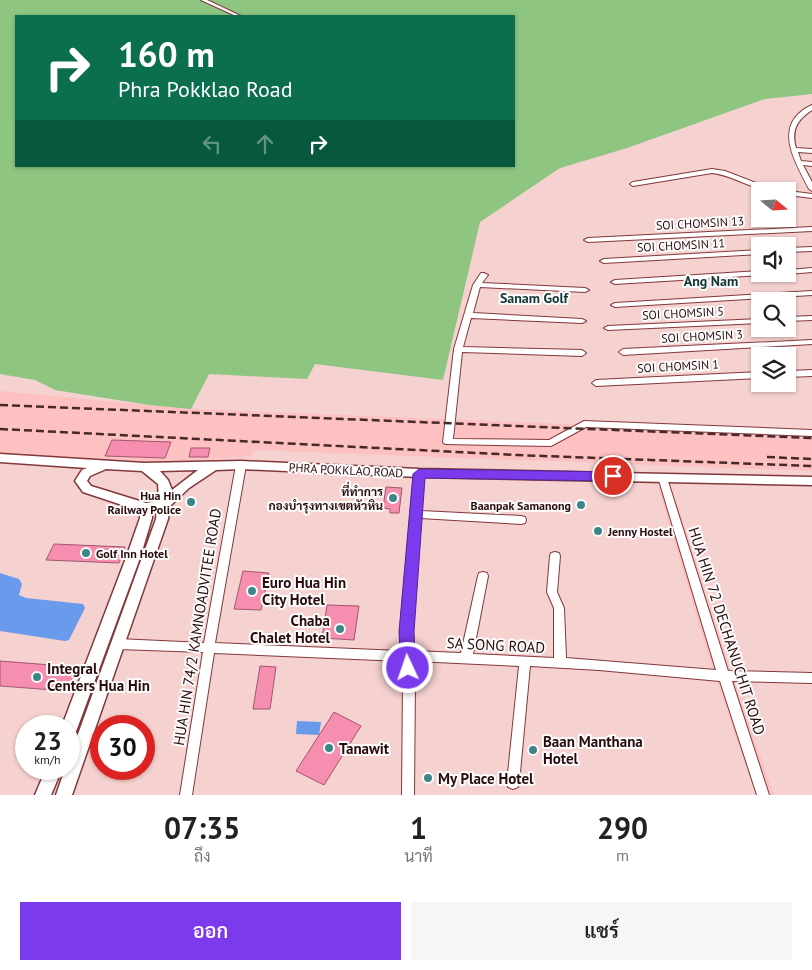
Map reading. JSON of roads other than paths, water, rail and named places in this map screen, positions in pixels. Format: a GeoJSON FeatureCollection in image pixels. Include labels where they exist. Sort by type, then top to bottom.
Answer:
{"type":"FeatureCollection","features":[{"type":"Feature","properties":{"kind":"street"},"geometry":{"type":"LineString","coordinates":[[203,0],[237,15]]}},
{"type":"Feature","properties":{"kind":"street"},"geometry":{"type":"LineString","coordinates":[[812,107],[804,111],[792,122],[790,137],[800,163],[808,174],[812,189]]}},
{"type":"Feature","properties":{"kind":"street"},"geometry":{"type":"LineString","coordinates":[[794,150],[812,151]]}},
{"type":"Feature","properties":{"kind":"street"},"geometry":{"type":"LineString","coordinates":[[800,163],[812,164]]}},
{"type":"Feature","properties":{"kind":"street"},"geometry":{"type":"LineString","coordinates":[[633,184],[712,171],[722,172],[751,183]]}},
{"type":"Feature","properties":{"kind":"street"},"geometry":{"type":"LineString","coordinates":[[796,194],[812,196]]}},
{"type":"Feature","properties":{"kind":"street","name":"SOI CHOMSIN 13"},"geometry":{"type":"LineString","coordinates":[[588,240],[812,229]]}},
{"type":"Feature","properties":{"kind":"street"},"geometry":{"type":"LineString","coordinates":[[796,250],[812,249]]}},
{"type":"Feature","properties":{"kind":"street","name":"SOI CHOMSIN 11"},"geometry":{"type":"LineString","coordinates":[[604,261],[751,253]]}},
{"type":"Feature","properties":{"kind":"street"},"geometry":{"type":"LineString","coordinates":[[796,271],[812,270]]}},
{"type":"Feature","properties":{"kind":"street"},"geometry":{"type":"LineString","coordinates":[[615,282],[751,274]]}},
{"type":"Feature","properties":{"kind":"street"},"geometry":{"type":"LineString","coordinates":[[484,275],[477,285],[458,348],[448,442],[550,443],[584,424],[812,433]]}},
{"type":"Feature","properties":{"kind":"street"},"geometry":{"type":"LineString","coordinates":[[477,285],[585,290]]}},
{"type":"Feature","properties":{"kind":"street"},"geometry":{"type":"LineString","coordinates":[[615,305],[812,293]]}},
{"type":"Feature","properties":{"kind":"street"},"geometry":{"type":"LineString","coordinates":[[468,315],[582,321]]}},
{"type":"Feature","properties":{"kind":"street"},"geometry":{"type":"LineString","coordinates":[[796,319],[812,318]]}},
{"type":"Feature","properties":{"kind":"street","name":"SOI CHOMSIN 5"},"geometry":{"type":"LineString","coordinates":[[608,328],[751,321]]}},
{"type":"Feature","properties":{"kind":"street","name":"SOI CHOMSIN 3"},"geometry":{"type":"LineString","coordinates":[[623,352],[812,342]]}},
{"type":"Feature","properties":{"kind":"street"},"geometry":{"type":"LineString","coordinates":[[458,348],[582,353]]}},
{"type":"Feature","properties":{"kind":"street"},"geometry":{"type":"LineString","coordinates":[[796,374],[812,373]]}},
{"type":"Feature","properties":{"kind":"street","name":"SOI CHOMSIN 1"},"geometry":{"type":"LineString","coordinates":[[596,383],[751,375]]}},
{"type":"Feature","properties":{"kind":"street","name":"PHRA POKKLAO ROAD"},"geometry":{"type":"LineString","coordinates":[[0,458],[144,467],[241,465],[419,474],[812,481]]}},
{"type":"Feature","properties":{"kind":"street"},"geometry":{"type":"LineString","coordinates":[[65,462],[78,471],[86,489],[146,508],[164,505],[186,485],[214,465]]}},
{"type":"Feature","properties":{"kind":"street"},"geometry":{"type":"LineString","coordinates":[[81,481],[86,473],[104,465]]}},
{"type":"Feature","properties":{"kind":"street","name":"HUA HIN 74/2 KAMNOADVITEE ROAD"},"geometry":{"type":"LineString","coordinates":[[186,795],[241,465]]}},
{"type":"Feature","properties":{"kind":"street"},"geometry":{"type":"LineString","coordinates":[[76,715],[148,558],[162,519],[165,489],[163,479],[144,467]]}},
{"type":"Feature","properties":{"kind":"street"},"geometry":{"type":"LineString","coordinates":[[408,795],[408,656],[406,632],[419,474]]}},
{"type":"Feature","properties":{"kind":"street","name":"HUA HIN 72 DECHANUCHIT ROAD"},"geometry":{"type":"LineString","coordinates":[[663,477],[724,676],[763,795]]}},
{"type":"Feature","properties":{"kind":"street"},"geometry":{"type":"LineString","coordinates":[[80,745],[146,518],[146,508]]}},
{"type":"Feature","properties":{"kind":"street"},"geometry":{"type":"LineString","coordinates":[[416,514],[521,520]]}},
{"type":"Feature","properties":{"kind":"street"},"geometry":{"type":"LineString","coordinates":[[555,556],[552,592],[559,608],[560,662]]}},
{"type":"Feature","properties":{"kind":"street"},"geometry":{"type":"LineString","coordinates":[[133,558],[148,558]]}},
{"type":"Feature","properties":{"kind":"street"},"geometry":{"type":"LineString","coordinates":[[466,658],[483,576]]}},
{"type":"Feature","properties":{"kind":"street","name":"SA SONG ROAD"},"geometry":{"type":"LineString","coordinates":[[110,644],[560,662],[724,676],[812,678]]}},
{"type":"Feature","properties":{"kind":"street"},"geometry":{"type":"LineString","coordinates":[[514,784],[525,661]]}},
{"type":"Feature","properties":{"kind":"street"},"geometry":{"type":"LineString","coordinates":[[44,795],[49,780]]}},
{"type":"Feature","properties":{"kind":"street"},"geometry":{"type":"LineString","coordinates":[[64,795],[69,780]]}},
{"type":"Feature","properties":{"kind":"water"},"geometry":{"type":"Polygon","coordinates":[[[0,573],[19,579],[22,584],[19,595],[26,598],[83,604],[85,608],[69,640],[65,641],[0,631],[0,573]]]}},
{"type":"Feature","properties":{"kind":"water"},"geometry":{"type":"Polygon","coordinates":[[[297,721],[321,722],[319,735],[296,734],[297,721]]]}},
{"type":"Feature","properties":{"kind":"railway"},"geometry":{"type":"LineString","coordinates":[[0,405],[812,438]]}},
{"type":"Feature","properties":{"kind":"railway"},"geometry":{"type":"LineString","coordinates":[[0,429],[517,455],[812,466]]}},
{"type":"Feature","properties":{"kind":"railway"},"geometry":{"type":"LineString","coordinates":[[767,457],[812,459]]}},
{"type":"Feature","properties":{"kind":"place","name":"ที่ทำการ กองบำรุงทางเขตหัวหิน"},"geometry":{"type":"Point","coordinates":[393,498]}},
{"type":"Feature","properties":{"kind":"place","name":"Hua Hin Railway Police"},"geometry":{"type":"Point","coordinates":[191,502]}},
{"type":"Feature","properties":{"kind":"place","name":"Baanpak Samanong"},"geometry":{"type":"Point","coordinates":[581,505]}},
{"type":"Feature","properties":{"kind":"place","name":"Jenny Hostel"},"geometry":{"type":"Point","coordinates":[598,531]}},
{"type":"Feature","properties":{"kind":"place","name":"Golf Inn Hotel"},"geometry":{"type":"Point","coordinates":[86,553]}},
{"type":"Feature","properties":{"kind":"place","name":"Euro Hua Hin City Hotel"},"geometry":{"type":"Point","coordinates":[252,591]}},
{"type":"Feature","properties":{"kind":"place","name":"Chaba Chalet Hotel"},"geometry":{"type":"Point","coordinates":[340,629]}},
{"type":"Feature","properties":{"kind":"place","name":"Integral Centers Hua Hin"},"geometry":{"type":"Point","coordinates":[37,677]}},
{"type":"Feature","properties":{"kind":"place","name":"Tanawit"},"geometry":{"type":"Point","coordinates":[329,748]}},
{"type":"Feature","properties":{"kind":"place","name":"Baan Manthana Hotel"},"geometry":{"type":"Point","coordinates":[533,750]}},
{"type":"Feature","properties":{"kind":"place","name":"My Place Hotel"},"geometry":{"type":"Point","coordinates":[428,778]}},
{"type":"Feature","properties":{"kind":"district","name":"Ang Nam"},"geometry":{"type":"Point","coordinates":[711,281]}},
{"type":"Feature","properties":{"kind":"district","name":"Sanam Golf"},"geometry":{"type":"Point","coordinates":[534,298]}}]}
